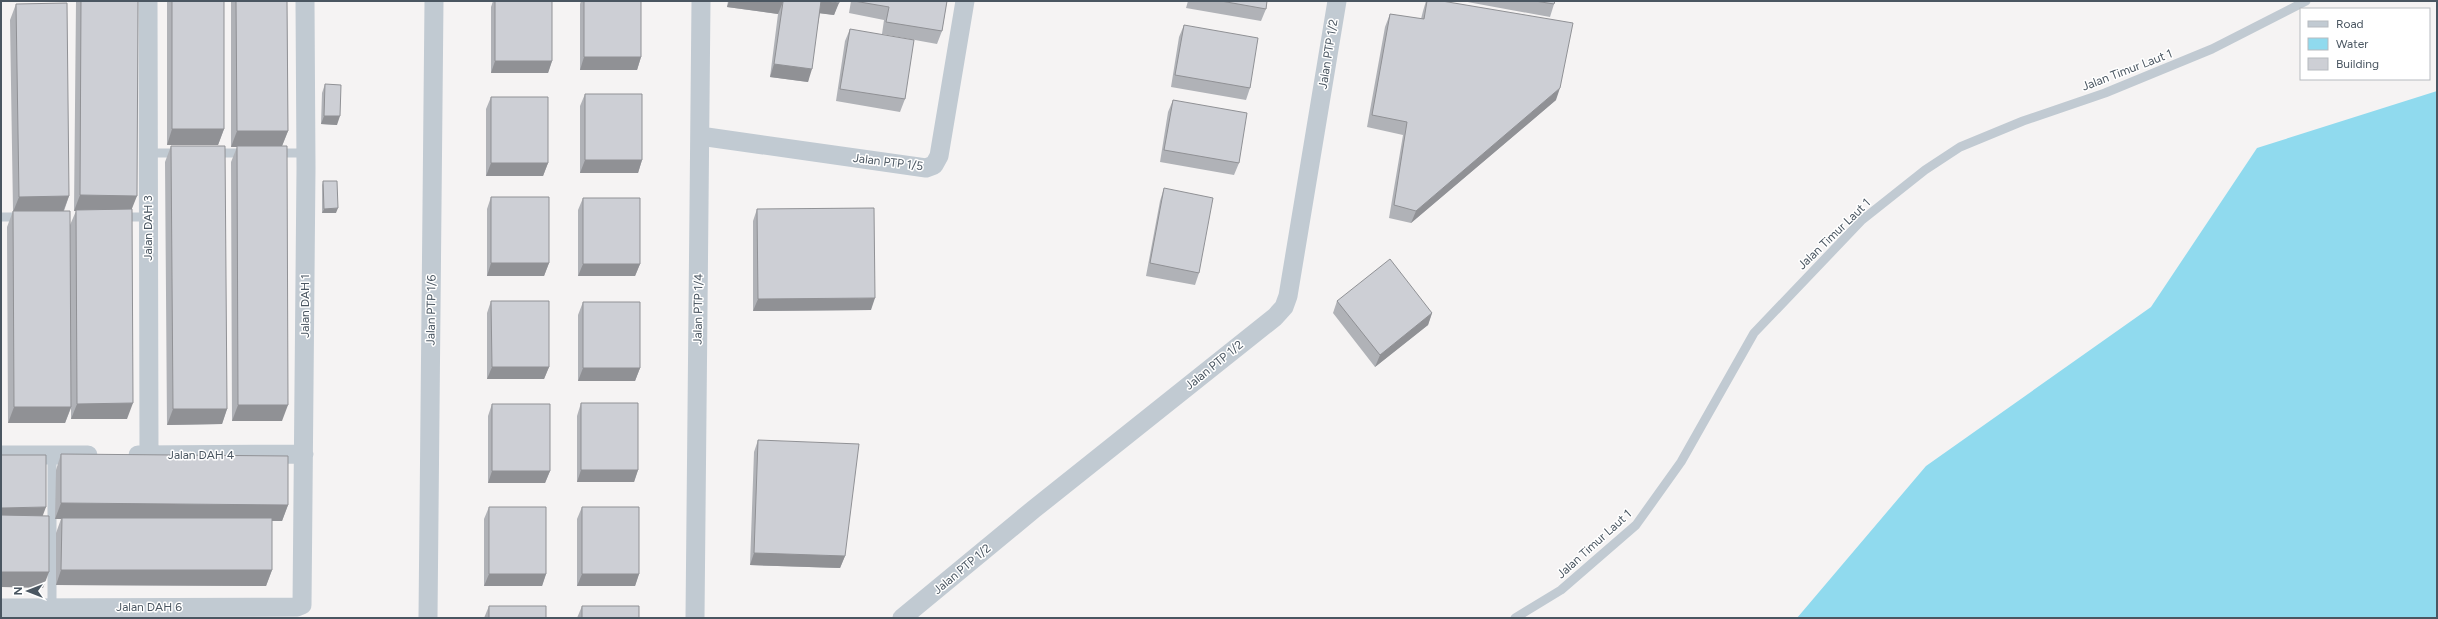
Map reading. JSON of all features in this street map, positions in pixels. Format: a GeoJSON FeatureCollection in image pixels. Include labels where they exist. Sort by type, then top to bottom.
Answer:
{"type":"FeatureCollection","features":[{"type":"Feature","properties":{"kind":"street","name":"Jalan DAH 3"},"geometry":{"type":"LineString","coordinates":[[148,1],[149,455]]}},
{"type":"Feature","properties":{"kind":"street","name":"Jalan DAH 1"},"geometry":{"type":"LineString","coordinates":[[297,607],[302,605],[304,599],[306,152],[304,1]]}},
{"type":"Feature","properties":{"kind":"street","name":"Jalan PTP 1/6"},"geometry":{"type":"LineString","coordinates":[[428,618],[434,1]]}},
{"type":"Feature","properties":{"kind":"street","name":"Jalan PTP 1/4"},"geometry":{"type":"LineString","coordinates":[[695,618],[701,1]]}},
{"type":"Feature","properties":{"kind":"street","name":"Jalan PTP 1/5"},"geometry":{"type":"LineString","coordinates":[[700,136],[926,168],[934,165],[939,156],[965,1]]}},
{"type":"Feature","properties":{"kind":"street","name":"Jalan PTP 1/2"},"geometry":{"type":"LineString","coordinates":[[902,618],[1034,509],[1274,317],[1284,307],[1288,296],[1337,1]]}},
{"type":"Feature","properties":{"kind":"street","name":"Jalan DAH 4"},"geometry":{"type":"LineString","coordinates":[[1,455],[304,454]]}},
{"type":"Feature","properties":{"kind":"street","name":"Jalan DAH 6"},"geometry":{"type":"LineString","coordinates":[[1,608],[297,607]]}},
{"type":"Feature","properties":{"kind":"lane","name":"Jalan Timur Laut 1"},"geometry":{"type":"LineString","coordinates":[[1515,618],[1561,590],[1636,525],[1681,462],[1754,333],[1862,220],[1925,170],[1960,147],[2023,121],[2105,93],[2212,49],[2306,1]]}},
{"type":"Feature","properties":{"kind":"lane"},"geometry":{"type":"LineString","coordinates":[[203,153],[306,152]]}},
{"type":"Feature","properties":{"kind":"lane"},"geometry":{"type":"LineString","coordinates":[[148,153],[187,153]]}},
{"type":"Feature","properties":{"kind":"lane"},"geometry":{"type":"LineString","coordinates":[[110,217],[148,216]]}},
{"type":"Feature","properties":{"kind":"lane"},"geometry":{"type":"LineString","coordinates":[[1,217],[32,217]]}},
{"type":"Feature","properties":{"kind":"lane"},"geometry":{"type":"LineString","coordinates":[[52,455],[52,607]]}},
{"type":"Feature","properties":{"kind":"water"},"geometry":{"type":"Polygon","coordinates":[[[2437,91],[2437,618],[1797,618],[1926,466],[2151,307],[2257,148],[2437,91]]]}},
{"type":"Feature","properties":{"kind":"building"},"geometry":{"type":"Polygon","coordinates":[[[81,1],[138,1],[137,196],[80,195],[81,1]]]}},
{"type":"Feature","properties":{"kind":"building"},"geometry":{"type":"Polygon","coordinates":[[[172,1],[224,1],[224,129],[172,129],[172,1]]]}},
{"type":"Feature","properties":{"kind":"building"},"geometry":{"type":"Polygon","coordinates":[[[236,1],[287,1],[288,131],[237,131],[236,1]]]}},
{"type":"Feature","properties":{"kind":"building"},"geometry":{"type":"Polygon","coordinates":[[[495,1],[552,1],[552,61],[495,61],[495,1]]]}},
{"type":"Feature","properties":{"kind":"building"},"geometry":{"type":"Polygon","coordinates":[[[584,1],[641,1],[641,57],[584,57],[584,1]]]}},
{"type":"Feature","properties":{"kind":"building"},"geometry":{"type":"Polygon","coordinates":[[[778,1],[821,1],[812,69],[774,64],[783,2],[778,1]]]}},
{"type":"Feature","properties":{"kind":"building"},"geometry":{"type":"Polygon","coordinates":[[[824,1],[839,1],[839,3],[824,1]]]}},
{"type":"Feature","properties":{"kind":"building"},"geometry":{"type":"Polygon","coordinates":[[[854,1],[947,1],[942,31],[886,22],[889,7],[854,1]]]}},
{"type":"Feature","properties":{"kind":"building"},"geometry":{"type":"Polygon","coordinates":[[[1221,1],[1267,1],[1266,9],[1221,1]]]}},
{"type":"Feature","properties":{"kind":"building"},"geometry":{"type":"Polygon","coordinates":[[[1427,1],[1442,1],[1573,23],[1560,88],[1416,211],[1394,205],[1407,122],[1372,115],[1390,14],[1424,19],[1427,1]]]}},
{"type":"Feature","properties":{"kind":"building"},"geometry":{"type":"Polygon","coordinates":[[[1535,1],[1555,1],[1554,4],[1535,1]]]}},
{"type":"Feature","properties":{"kind":"building"},"geometry":{"type":"Polygon","coordinates":[[[67,3],[69,196],[19,197],[16,4],[67,3]]]}},
{"type":"Feature","properties":{"kind":"building"},"geometry":{"type":"Polygon","coordinates":[[[1184,25],[1258,38],[1250,88],[1175,75],[1184,25]]]}},
{"type":"Feature","properties":{"kind":"building"},"geometry":{"type":"Polygon","coordinates":[[[850,29],[914,40],[905,99],[840,89],[850,29]]]}},
{"type":"Feature","properties":{"kind":"building"},"geometry":{"type":"Polygon","coordinates":[[[325,84],[341,85],[340,116],[324,116],[325,84]]]}},
{"type":"Feature","properties":{"kind":"building"},"geometry":{"type":"Polygon","coordinates":[[[585,94],[642,94],[642,160],[585,160],[585,94]]]}},
{"type":"Feature","properties":{"kind":"building"},"geometry":{"type":"Polygon","coordinates":[[[491,97],[548,97],[548,163],[491,163],[491,97]]]}},
{"type":"Feature","properties":{"kind":"building"},"geometry":{"type":"Polygon","coordinates":[[[1173,100],[1247,113],[1239,163],[1164,150],[1173,100]]]}},
{"type":"Feature","properties":{"kind":"building"},"geometry":{"type":"Polygon","coordinates":[[[171,146],[225,146],[227,409],[173,409],[171,146]]]}},
{"type":"Feature","properties":{"kind":"building"},"geometry":{"type":"Polygon","coordinates":[[[237,146],[287,146],[288,405],[238,405],[237,146]]]}},
{"type":"Feature","properties":{"kind":"building"},"geometry":{"type":"Polygon","coordinates":[[[323,181],[337,181],[338,208],[324,209],[323,181]]]}},
{"type":"Feature","properties":{"kind":"building"},"geometry":{"type":"Polygon","coordinates":[[[1164,188],[1213,198],[1199,273],[1150,263],[1164,188]]]}},
{"type":"Feature","properties":{"kind":"building"},"geometry":{"type":"Polygon","coordinates":[[[491,197],[549,197],[549,263],[491,263],[491,197]]]}},
{"type":"Feature","properties":{"kind":"building"},"geometry":{"type":"Polygon","coordinates":[[[583,198],[640,198],[640,264],[583,264],[583,198]]]}},
{"type":"Feature","properties":{"kind":"building"},"geometry":{"type":"Polygon","coordinates":[[[874,208],[875,298],[758,299],[757,209],[874,208]]]}},
{"type":"Feature","properties":{"kind":"building"},"geometry":{"type":"Polygon","coordinates":[[[132,209],[133,403],[77,404],[76,210],[132,209]]]}},
{"type":"Feature","properties":{"kind":"building"},"geometry":{"type":"Polygon","coordinates":[[[13,211],[70,211],[71,407],[14,407],[13,211]]]}},
{"type":"Feature","properties":{"kind":"building"},"geometry":{"type":"Polygon","coordinates":[[[1390,259],[1432,313],[1380,355],[1337,301],[1390,259]]]}},
{"type":"Feature","properties":{"kind":"building"},"geometry":{"type":"Polygon","coordinates":[[[491,301],[549,301],[549,367],[492,367],[491,301]]]}},
{"type":"Feature","properties":{"kind":"building"},"geometry":{"type":"Polygon","coordinates":[[[583,302],[640,302],[640,368],[583,368],[583,302]]]}},
{"type":"Feature","properties":{"kind":"building"},"geometry":{"type":"Polygon","coordinates":[[[581,403],[638,403],[638,470],[581,470],[581,403]]]}},
{"type":"Feature","properties":{"kind":"building"},"geometry":{"type":"Polygon","coordinates":[[[492,404],[550,404],[550,471],[492,471],[492,404]]]}},
{"type":"Feature","properties":{"kind":"building"},"geometry":{"type":"Polygon","coordinates":[[[758,440],[859,444],[845,556],[754,553],[758,440]]]}},
{"type":"Feature","properties":{"kind":"building"},"geometry":{"type":"Polygon","coordinates":[[[61,454],[288,456],[288,505],[61,503],[61,454]]]}},
{"type":"Feature","properties":{"kind":"building"},"geometry":{"type":"Polygon","coordinates":[[[1,455],[46,455],[46,507],[1,508],[1,455]]]}},
{"type":"Feature","properties":{"kind":"building"},"geometry":{"type":"Polygon","coordinates":[[[489,507],[546,507],[546,574],[489,574],[489,507]]]}},
{"type":"Feature","properties":{"kind":"building"},"geometry":{"type":"Polygon","coordinates":[[[582,507],[639,507],[639,574],[582,574],[582,507]]]}},
{"type":"Feature","properties":{"kind":"building"},"geometry":{"type":"Polygon","coordinates":[[[1,515],[49,516],[49,572],[1,572],[1,515]]]}},
{"type":"Feature","properties":{"kind":"building"},"geometry":{"type":"Polygon","coordinates":[[[62,518],[272,518],[272,570],[61,570],[62,518]]]}},
{"type":"Feature","properties":{"kind":"building"},"geometry":{"type":"Polygon","coordinates":[[[489,606],[546,606],[546,618],[489,618],[489,606]]]}},
{"type":"Feature","properties":{"kind":"building"},"geometry":{"type":"Polygon","coordinates":[[[582,606],[639,606],[639,618],[582,618],[582,606]]]}}]}
